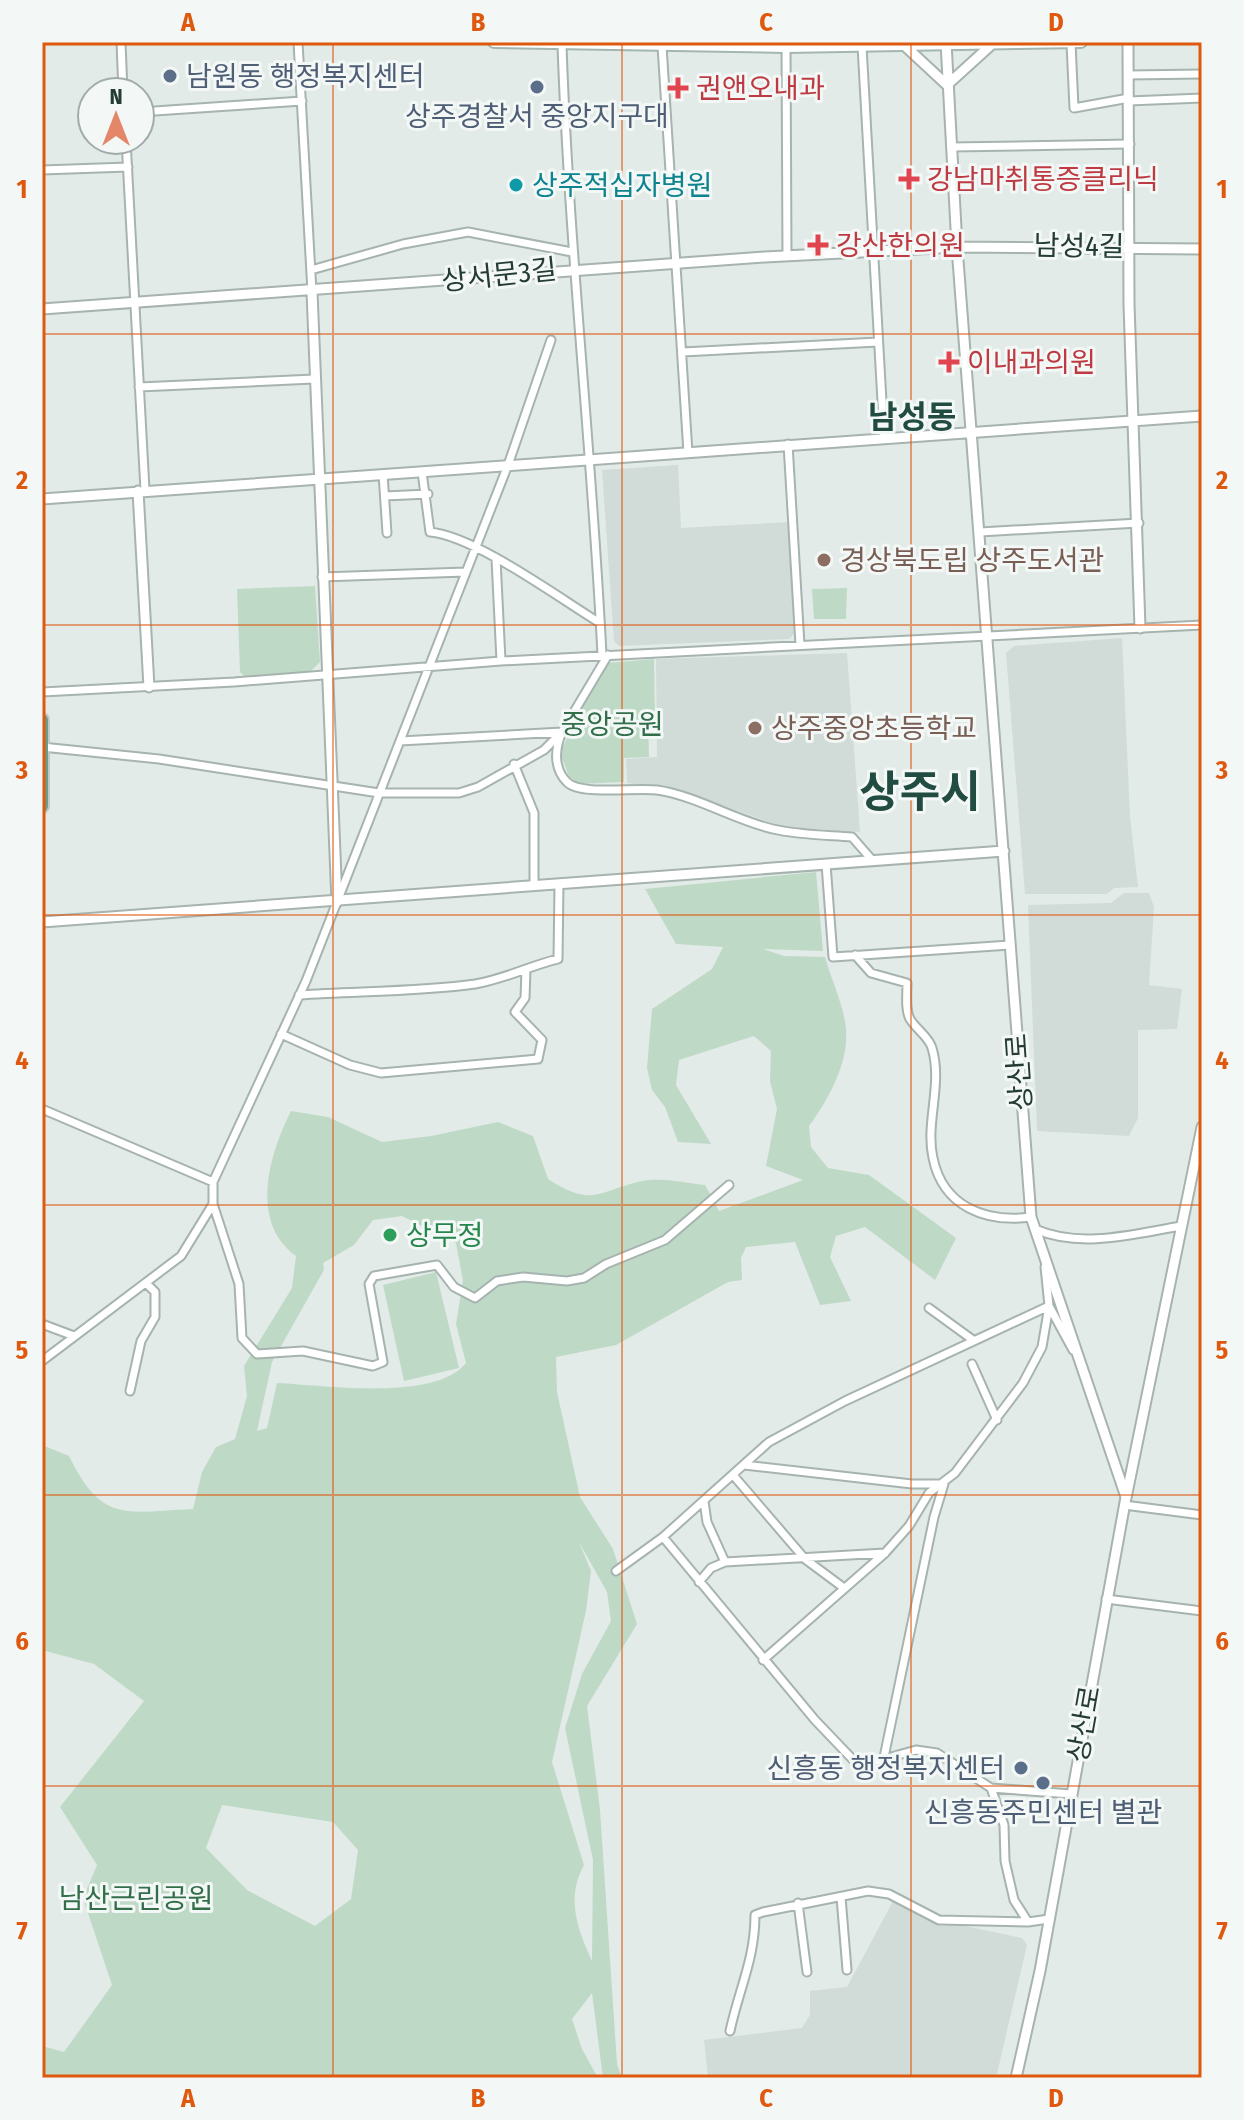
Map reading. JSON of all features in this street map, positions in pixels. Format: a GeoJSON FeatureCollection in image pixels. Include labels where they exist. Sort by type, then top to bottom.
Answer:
{"type":"FeatureCollection","features":[{"type":"Feature","properties":{"kind":"main road"},"geometry":{"type":"LineString","coordinates":[[494,42],[662,46],[1081,42]]}},
{"type":"Feature","properties":{"kind":"main road"},"geometry":{"type":"LineString","coordinates":[[42,720],[42,806]]}},
{"type":"Feature","properties":{"kind":"street"},"geometry":{"type":"LineString","coordinates":[[121,42],[122,76]]}},
{"type":"Feature","properties":{"kind":"street"},"geometry":{"type":"LineString","coordinates":[[298,42],[312,292],[317,479],[337,902]]}},
{"type":"Feature","properties":{"kind":"street"},"geometry":{"type":"LineString","coordinates":[[1128,42],[1128,247],[1140,628]]}},
{"type":"Feature","properties":{"kind":"street"},"geometry":{"type":"LineString","coordinates":[[1071,43],[1074,108],[1129,99],[1202,98]]}},
{"type":"Feature","properties":{"kind":"street"},"geometry":{"type":"LineString","coordinates":[[786,44],[787,256]]}},
{"type":"Feature","properties":{"kind":"street"},"geometry":{"type":"LineString","coordinates":[[907,44],[947,85],[988,44]]}},
{"type":"Feature","properties":{"kind":"street","name":"상산로"},"geometry":{"type":"LineString","coordinates":[[946,44],[957,247],[1031,1217],[1126,1497],[1049,1919],[1016,2078]]}},
{"type":"Feature","properties":{"kind":"street"},"geometry":{"type":"LineString","coordinates":[[562,45],[572,252],[576,268],[600,623],[605,655],[554,751],[560,769],[567,783],[582,790],[622,787],[659,790],[773,829],[852,837],[873,861]]}},
{"type":"Feature","properties":{"kind":"street"},"geometry":{"type":"LineString","coordinates":[[870,45],[873,251],[884,437]]}},
{"type":"Feature","properties":{"kind":"street"},"geometry":{"type":"LineString","coordinates":[[662,46],[688,453]]}},
{"type":"Feature","properties":{"kind":"street"},"geometry":{"type":"LineString","coordinates":[[1129,75],[1202,74]]}},
{"type":"Feature","properties":{"kind":"street"},"geometry":{"type":"LineString","coordinates":[[156,111],[302,101]]}},
{"type":"Feature","properties":{"kind":"street"},"geometry":{"type":"LineString","coordinates":[[951,147],[1130,144]]}},
{"type":"Feature","properties":{"kind":"street"},"geometry":{"type":"LineString","coordinates":[[127,156],[149,687]]}},
{"type":"Feature","properties":{"kind":"street"},"geometry":{"type":"LineString","coordinates":[[42,170],[128,167]]}},
{"type":"Feature","properties":{"kind":"street"},"geometry":{"type":"LineString","coordinates":[[311,270],[403,244],[468,232],[572,252]]}},
{"type":"Feature","properties":{"kind":"street","name":"상서문3길"},"geometry":{"type":"LineString","coordinates":[[42,309],[312,292],[576,268],[957,247]]}},
{"type":"Feature","properties":{"kind":"street","name":"남성4길"},"geometry":{"type":"LineString","coordinates":[[957,247],[1202,249]]}},
{"type":"Feature","properties":{"kind":"street"},"geometry":{"type":"LineString","coordinates":[[551,340],[508,465],[337,902],[299,995],[213,1182],[213,1204],[235,1263],[242,1338],[257,1354],[303,1351],[373,1366],[383,1362],[369,1284],[374,1276],[437,1265],[454,1287],[475,1298],[497,1281],[523,1277],[567,1281],[584,1278],[606,1264],[665,1240],[729,1185]]}},
{"type":"Feature","properties":{"kind":"street"},"geometry":{"type":"LineString","coordinates":[[683,352],[878,342]]}},
{"type":"Feature","properties":{"kind":"street"},"geometry":{"type":"LineString","coordinates":[[139,387],[314,379]]}},
{"type":"Feature","properties":{"kind":"street"},"geometry":{"type":"LineString","coordinates":[[42,499],[1202,416]]}},
{"type":"Feature","properties":{"kind":"street"},"geometry":{"type":"LineString","coordinates":[[788,444],[800,645]]}},
{"type":"Feature","properties":{"kind":"street"},"geometry":{"type":"LineString","coordinates":[[422,472],[428,494],[430,532],[450,534],[474,546],[600,623]]}},
{"type":"Feature","properties":{"kind":"street"},"geometry":{"type":"LineString","coordinates":[[383,474],[387,533]]}},
{"type":"Feature","properties":{"kind":"street"},"geometry":{"type":"LineString","coordinates":[[385,496],[428,494]]}},
{"type":"Feature","properties":{"kind":"street"},"geometry":{"type":"LineString","coordinates":[[980,532],[1139,523]]}},
{"type":"Feature","properties":{"kind":"street"},"geometry":{"type":"LineString","coordinates":[[496,559],[501,661]]}},
{"type":"Feature","properties":{"kind":"street"},"geometry":{"type":"LineString","coordinates":[[322,577],[465,572]]}},
{"type":"Feature","properties":{"kind":"street"},"geometry":{"type":"LineString","coordinates":[[42,692],[327,675],[431,665],[1202,625]]}},
{"type":"Feature","properties":{"kind":"street"},"geometry":{"type":"LineString","coordinates":[[400,741],[562,732]]}},
{"type":"Feature","properties":{"kind":"street"},"geometry":{"type":"LineString","coordinates":[[43,747],[159,759],[379,793],[459,793],[478,787],[514,764],[544,750],[562,732]]}},
{"type":"Feature","properties":{"kind":"street"},"geometry":{"type":"LineString","coordinates":[[514,764],[534,813],[534,886]]}},
{"type":"Feature","properties":{"kind":"street"},"geometry":{"type":"LineString","coordinates":[[42,922],[1004,851]]}},
{"type":"Feature","properties":{"kind":"street"},"geometry":{"type":"LineString","coordinates":[[826,864],[833,957],[1010,945]]}},
{"type":"Feature","properties":{"kind":"street"},"geometry":{"type":"LineString","coordinates":[[299,995],[474,984],[515,976],[526,969],[558,959],[559,884]]}},
{"type":"Feature","properties":{"kind":"street"},"geometry":{"type":"LineString","coordinates":[[855,955],[871,973],[907,983],[908,1016],[932,1045],[935,1071],[933,1158],[951,1196],[963,1208],[980,1215],[1005,1220],[1031,1217]]}},
{"type":"Feature","properties":{"kind":"street"},"geometry":{"type":"LineString","coordinates":[[281,1034],[350,1065],[381,1073],[538,1059],[542,1040],[515,1012],[525,998],[526,969]]}},
{"type":"Feature","properties":{"kind":"street"},"geometry":{"type":"LineString","coordinates":[[42,1109],[213,1182]]}},
{"type":"Feature","properties":{"kind":"street"},"geometry":{"type":"LineString","coordinates":[[1202,1127],[1124,1505],[1202,1515]]}},
{"type":"Feature","properties":{"kind":"street"},"geometry":{"type":"LineString","coordinates":[[42,1361],[146,1283],[192,1243],[213,1204]]}},
{"type":"Feature","properties":{"kind":"street"},"geometry":{"type":"LineString","coordinates":[[1035,1229],[1056,1238],[1084,1239],[1181,1226]]}},
{"type":"Feature","properties":{"kind":"street"},"geometry":{"type":"LineString","coordinates":[[763,1660],[885,1553],[909,1526],[929,1493],[944,1484],[997,1420],[1042,1347],[1049,1306],[1044,1257]]}},
{"type":"Feature","properties":{"kind":"street"},"geometry":{"type":"LineString","coordinates":[[130,1391],[141,1341],[155,1317],[155,1292],[146,1283]]}},
{"type":"Feature","properties":{"kind":"street"},"geometry":{"type":"LineString","coordinates":[[616,1571],[663,1537],[769,1442],[973,1340],[1049,1306]]}},
{"type":"Feature","properties":{"kind":"street"},"geometry":{"type":"LineString","coordinates":[[1049,1306],[1088,1379]]}},
{"type":"Feature","properties":{"kind":"street"},"geometry":{"type":"LineString","coordinates":[[929,1308],[973,1340]]}},
{"type":"Feature","properties":{"kind":"street"},"geometry":{"type":"LineString","coordinates":[[42,1324],[74,1336]]}},
{"type":"Feature","properties":{"kind":"street"},"geometry":{"type":"LineString","coordinates":[[972,1364],[997,1420]]}},
{"type":"Feature","properties":{"kind":"street"},"geometry":{"type":"LineString","coordinates":[[744,1465],[912,1484],[944,1484]]}},
{"type":"Feature","properties":{"kind":"street"},"geometry":{"type":"LineString","coordinates":[[733,1475],[807,1560],[844,1588]]}},
{"type":"Feature","properties":{"kind":"street"},"geometry":{"type":"LineString","coordinates":[[883,1762],[934,1517],[944,1484]]}},
{"type":"Feature","properties":{"kind":"street"},"geometry":{"type":"LineString","coordinates":[[704,1501],[707,1522],[725,1562]]}},
{"type":"Feature","properties":{"kind":"street"},"geometry":{"type":"LineString","coordinates":[[663,1537],[763,1660],[859,1766],[883,1762],[916,1750],[937,1753],[991,1788],[1071,1794]]}},
{"type":"Feature","properties":{"kind":"street"},"geometry":{"type":"LineString","coordinates":[[699,1582],[711,1568],[725,1562],[807,1560],[885,1553]]}},
{"type":"Feature","properties":{"kind":"street"},"geometry":{"type":"LineString","coordinates":[[1106,1599],[1202,1611]]}},
{"type":"Feature","properties":{"kind":"street"},"geometry":{"type":"LineString","coordinates":[[991,1788],[1004,1825],[1005,1861],[1014,1900],[1028,1922]]}},
{"type":"Feature","properties":{"kind":"street"},"geometry":{"type":"LineString","coordinates":[[730,2031],[736,1996],[747,1978],[755,1948],[755,1915],[798,1903],[868,1891],[889,1894],[939,1920],[1028,1922],[1049,1919]]}},
{"type":"Feature","properties":{"kind":"street"},"geometry":{"type":"LineString","coordinates":[[841,1897],[847,1970]]}},
{"type":"Feature","properties":{"kind":"street"},"geometry":{"type":"LineString","coordinates":[[798,1903],[807,1972]]}},
{"type":"Feature","properties":{"kind":"shaded area"},"geometry":{"type":"Polygon","coordinates":[[[678,465],[681,528],[790,522],[795,633],[789,639],[619,646],[614,641],[602,470],[678,465]]]}},
{"type":"Feature","properties":{"kind":"shaded area"},"geometry":{"type":"Polygon","coordinates":[[[1122,638],[1130,816],[1138,887],[1114,888],[1107,894],[1025,894],[1006,653],[1014,646],[1122,638]]]}},
{"type":"Feature","properties":{"kind":"shaded area","name":"상주중앙초등학교"},"geometry":{"type":"Polygon","coordinates":[[[847,653],[860,832],[783,827],[677,789],[627,783],[626,759],[657,757],[656,659],[847,653]]]}},
{"type":"Feature","properties":{"kind":"shaded area"},"geometry":{"type":"Polygon","coordinates":[[[1124,893],[1149,893],[1154,907],[1149,985],[1182,989],[1177,1029],[1138,1030],[1138,1118],[1129,1136],[1037,1131],[1028,905],[1111,903],[1124,893]]]}},
{"type":"Feature","properties":{"kind":"shaded area"},"geometry":{"type":"Polygon","coordinates":[[[893,1901],[940,1926],[961,1925],[1022,1938],[1027,1945],[996,2078],[708,2078],[704,2040],[802,2028],[810,2015],[810,1991],[847,1987],[893,1901]]]}},
{"type":"Feature","properties":{"kind":"green space"},"geometry":{"type":"Polygon","coordinates":[[[315,586],[320,662],[308,674],[246,678],[240,672],[237,589],[315,586]]]}},
{"type":"Feature","properties":{"kind":"green space"},"geometry":{"type":"Polygon","coordinates":[[[847,588],[846,619],[814,619],[812,589],[847,588]]]}},
{"type":"Feature","properties":{"kind":"green space","name":"중앙공원"},"geometry":{"type":"Polygon","coordinates":[[[654,659],[655,717],[648,717],[649,757],[624,758],[624,782],[579,784],[569,776],[560,753],[597,675],[607,663],[654,659]]]}},
{"type":"Feature","properties":{"kind":"green space","name":"남산근린공원"},"geometry":{"type":"Polygon","coordinates":[[[816,872],[823,951],[763,949],[784,956],[825,957],[843,1011],[846,1042],[841,1068],[830,1093],[809,1126],[811,1147],[828,1168],[869,1175],[956,1238],[935,1280],[865,1227],[836,1236],[830,1257],[851,1301],[820,1305],[795,1242],[746,1247],[741,1258],[742,1280],[728,1282],[616,1345],[556,1357],[557,1392],[580,1497],[613,1549],[637,1624],[587,1706],[600,1810],[617,2064],[622,2078],[603,2078],[592,1993],[572,2019],[582,2049],[598,2078],[42,2078],[42,2046],[64,2052],[112,1985],[83,1898],[97,1865],[60,1807],[144,1701],[94,1664],[42,1650],[42,1445],[69,1456],[93,1493],[118,1509],[150,1512],[193,1509],[202,1472],[216,1447],[235,1439],[247,1396],[244,1366],[292,1288],[296,1256],[281,1242],[272,1225],[268,1207],[271,1167],[291,1111],[328,1117],[382,1142],[431,1136],[498,1122],[533,1136],[548,1179],[563,1188],[586,1195],[642,1181],[674,1181],[705,1185],[719,1211],[803,1180],[766,1166],[777,1109],[770,1081],[771,1051],[754,1036],[679,1060],[676,1085],[711,1144],[678,1142],[665,1107],[652,1090],[647,1068],[652,1009],[712,969],[723,947],[676,944],[645,889],[816,872]],[[402,1216],[373,1220],[354,1245],[323,1263],[324,1270],[272,1362],[257,1431],[267,1428],[277,1383],[349,1388],[405,1387],[430,1383],[451,1375],[466,1363],[456,1324],[463,1281],[456,1243],[402,1216]],[[579,1542],[591,1571],[586,1611],[552,1762],[584,1865],[576,1889],[576,1913],[592,1961],[593,1860],[565,1728],[582,1674],[611,1621],[607,1592],[579,1542]],[[222,1805],[206,1848],[247,1890],[315,1926],[351,1899],[358,1850],[333,1822],[222,1805]]]}},
{"type":"Feature","properties":{"kind":"green space"},"geometry":{"type":"Polygon","coordinates":[[[436,1272],[459,1368],[404,1381],[383,1285],[436,1272]]]}},
{"type":"Feature","properties":{"kind":"place","name":"남원동 행정복지센터"},"geometry":{"type":"Point","coordinates":[170,76]}},
{"type":"Feature","properties":{"kind":"place","name":"상주경찰서 중앙지구대"},"geometry":{"type":"Point","coordinates":[537,87]}},
{"type":"Feature","properties":{"kind":"place","name":"권앤오내과"},"geometry":{"type":"Point","coordinates":[678,88]}},
{"type":"Feature","properties":{"kind":"place","name":"강남마취통증클리닉"},"geometry":{"type":"Point","coordinates":[909,179]}},
{"type":"Feature","properties":{"kind":"place","name":"상주적십자병원"},"geometry":{"type":"Point","coordinates":[516,185]}},
{"type":"Feature","properties":{"kind":"place","name":"강산한의원"},"geometry":{"type":"Point","coordinates":[818,245]}},
{"type":"Feature","properties":{"kind":"place","name":"이내과의원"},"geometry":{"type":"Point","coordinates":[949,362]}},
{"type":"Feature","properties":{"kind":"place","name":"경상북도립 상주도서관"},"geometry":{"type":"Point","coordinates":[824,560]}},
{"type":"Feature","properties":{"kind":"place","name":"상주중앙초등학교"},"geometry":{"type":"Point","coordinates":[755,728]}},
{"type":"Feature","properties":{"kind":"place","name":"상무정"},"geometry":{"type":"Point","coordinates":[390,1235]}},
{"type":"Feature","properties":{"kind":"place","name":"신흥동 행정복지센터"},"geometry":{"type":"Point","coordinates":[1021,1768]}},
{"type":"Feature","properties":{"kind":"place","name":"신흥동주민센터 별관"},"geometry":{"type":"Point","coordinates":[1043,1783]}},
{"type":"Feature","properties":{"kind":"district","name":"남성동"},"geometry":{"type":"Point","coordinates":[912,417]}},
{"type":"Feature","properties":{"kind":"district","name":"상주시"},"geometry":{"type":"Point","coordinates":[920,792]}}]}
